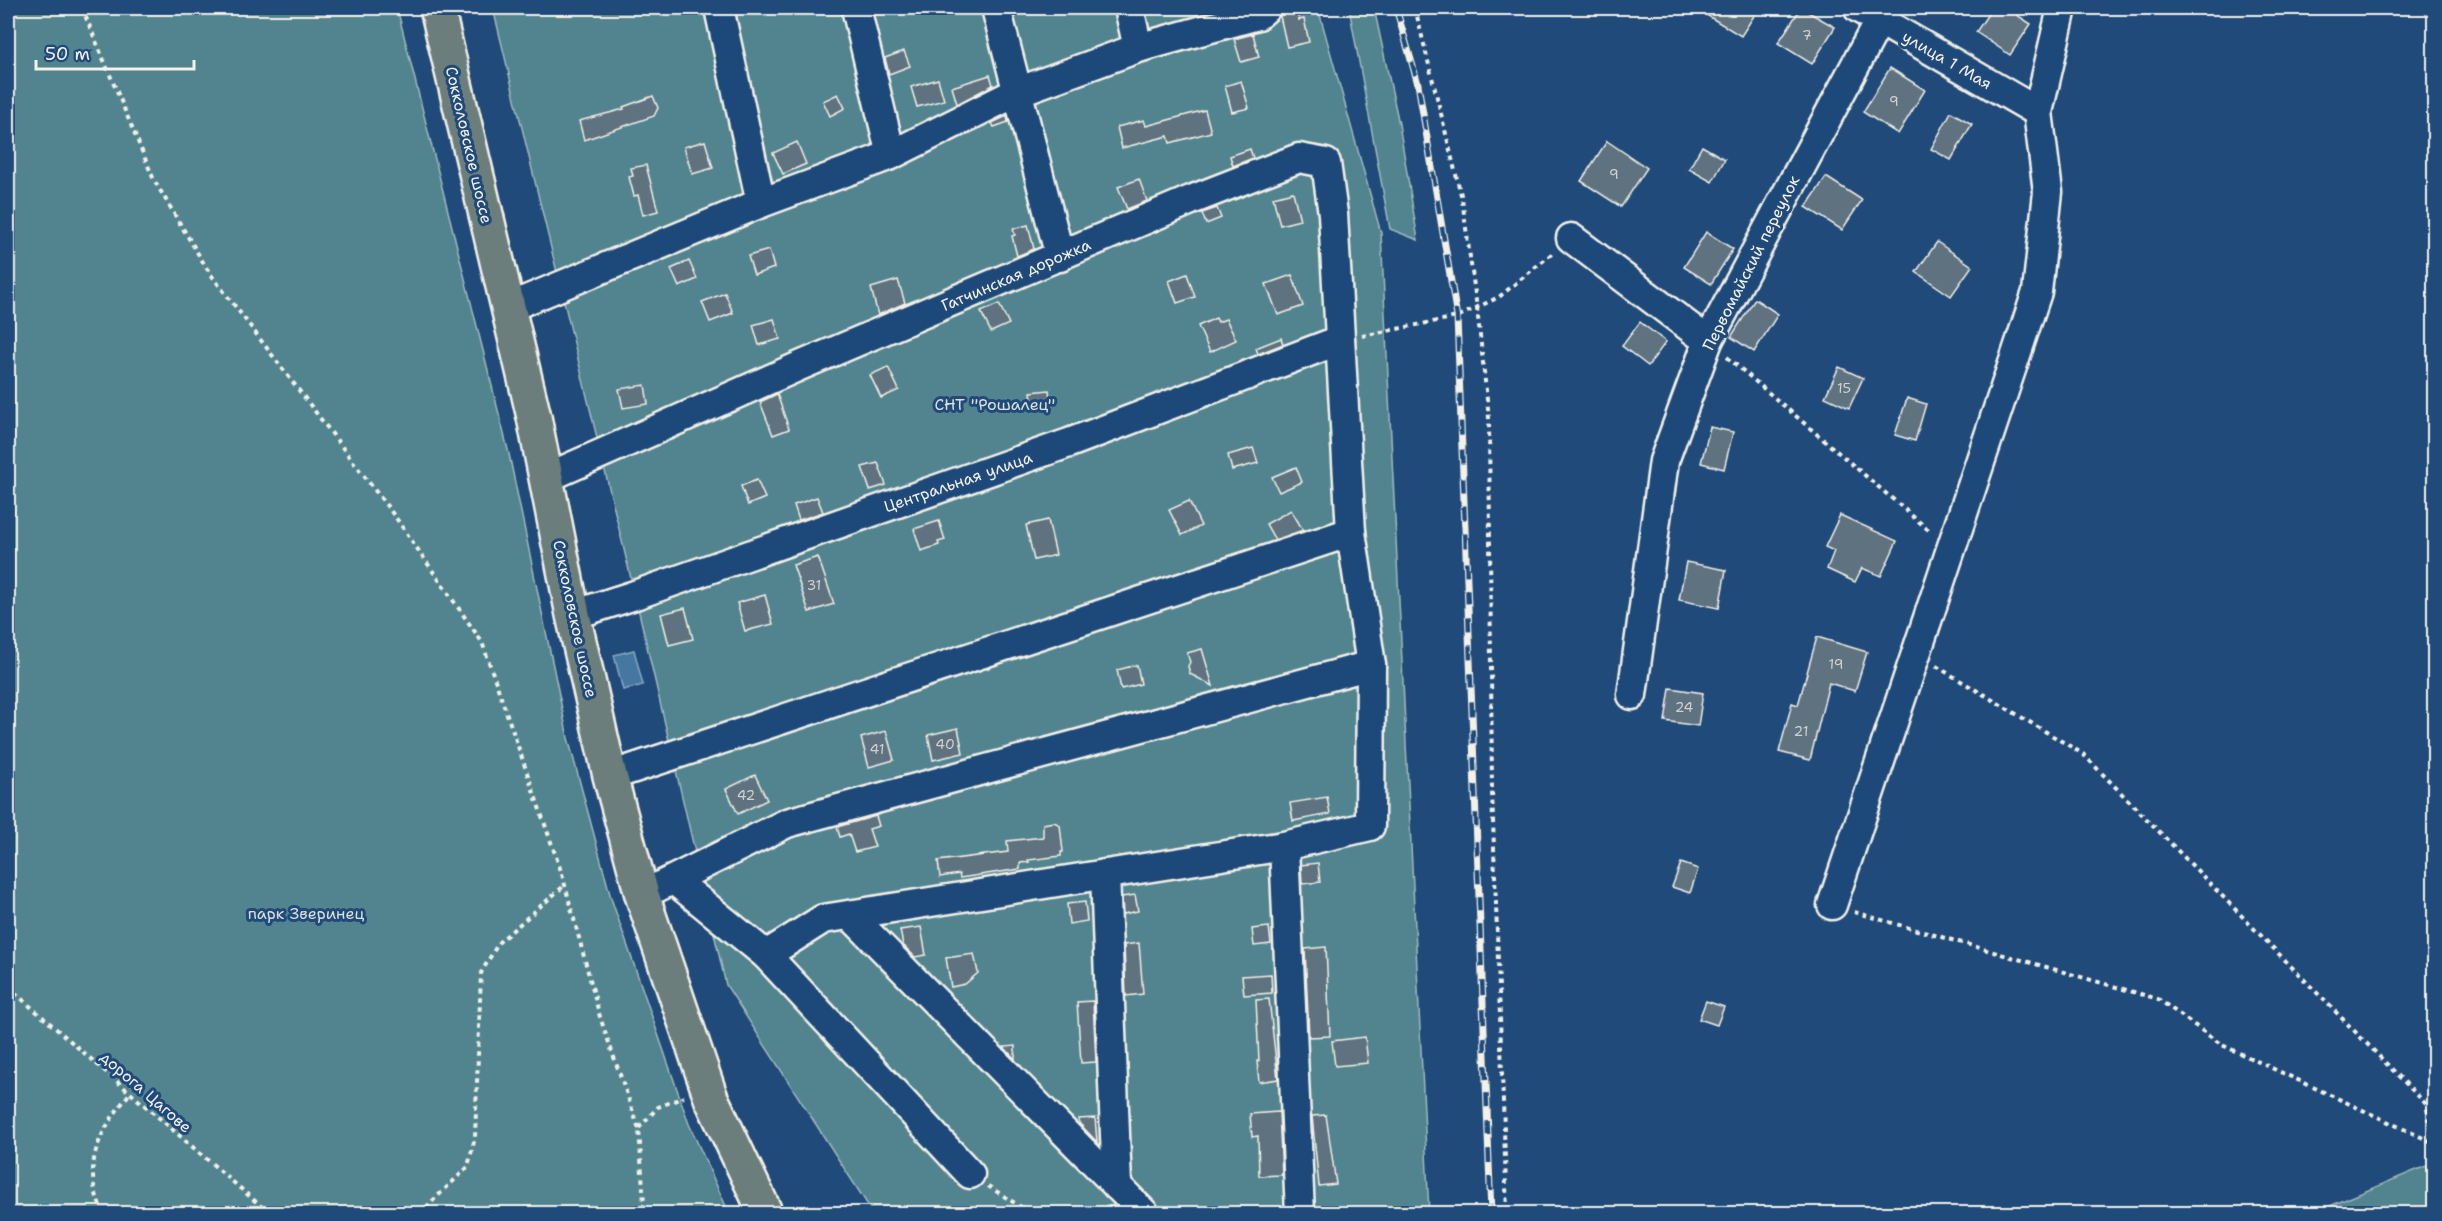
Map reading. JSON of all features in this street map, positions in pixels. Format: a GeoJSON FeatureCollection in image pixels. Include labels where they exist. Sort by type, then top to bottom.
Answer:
{"type":"FeatureCollection","features":[{"type":"Feature","properties":{"kind":"main road","name":"Сокколовское шоссе"},"geometry":{"type":"LineString","coordinates":[[437,8],[546,478],[573,615],[610,776],[642,895],[708,1089],[766,1214]]}},
{"type":"Feature","properties":{"kind":"street"},"geometry":{"type":"LineString","coordinates":[[719,8],[761,203]]}},
{"type":"Feature","properties":{"kind":"street"},"geometry":{"type":"LineString","coordinates":[[856,8],[891,155]]}},
{"type":"Feature","properties":{"kind":"street"},"geometry":{"type":"LineString","coordinates":[[996,8],[1060,257]]}},
{"type":"Feature","properties":{"kind":"street"},"geometry":{"type":"LineString","coordinates":[[1129,8],[1138,48]]}},
{"type":"Feature","properties":{"kind":"street"},"geometry":{"type":"LineString","coordinates":[[507,308],[761,203],[891,155],[1017,92],[1138,48],[1258,15],[1266,8]]}},
{"type":"Feature","properties":{"kind":"street"},"geometry":{"type":"LineString","coordinates":[[1832,905],[2037,292],[2048,192],[2038,112],[2062,8]]}},
{"type":"Feature","properties":{"kind":"street","name":"улица 1 Мая"},"geometry":{"type":"LineString","coordinates":[[1868,14],[2038,112]]}},
{"type":"Feature","properties":{"kind":"street","name":"Первомайский переулок"},"geometry":{"type":"LineString","coordinates":[[1632,695],[1664,462],[1708,341],[1868,14]]}},
{"type":"Feature","properties":{"kind":"street","name":"Гатчинская дорожка"},"geometry":{"type":"LineString","coordinates":[[546,478],[802,365],[1191,200],[1299,158],[1326,163],[1333,214],[1340,340]]}},
{"type":"Feature","properties":{"kind":"street"},"geometry":{"type":"LineString","coordinates":[[1571,238],[1708,341]]}},
{"type":"Feature","properties":{"kind":"street"},"geometry":{"type":"LineString","coordinates":[[766,955],[823,919],[1284,846],[1370,826],[1371,665],[1351,532],[1340,340]]}},
{"type":"Feature","properties":{"kind":"street","name":"Центральная улица"},"geometry":{"type":"LineString","coordinates":[[573,615],[1069,443],[1340,340]]}},
{"type":"Feature","properties":{"kind":"street"},"geometry":{"type":"LineString","coordinates":[[610,776],[1351,532]]}},
{"type":"Feature","properties":{"kind":"street"},"geometry":{"type":"LineString","coordinates":[[642,895],[787,823],[1371,665]]}},
{"type":"Feature","properties":{"kind":"street"},"geometry":{"type":"LineString","coordinates":[[1284,846],[1300,1214]]}},
{"type":"Feature","properties":{"kind":"street"},"geometry":{"type":"LineString","coordinates":[[1105,874],[1117,1186]]}},
{"type":"Feature","properties":{"kind":"street"},"geometry":{"type":"LineString","coordinates":[[674,879],[766,955],[970,1174]]}},
{"type":"Feature","properties":{"kind":"street"},"geometry":{"type":"LineString","coordinates":[[850,915],[1145,1214]]}},
{"type":"Feature","properties":{"kind":"path"},"geometry":{"type":"LineString","coordinates":[[82,8],[154,180],[209,272],[396,518],[482,642],[565,885],[600,1017],[639,1129],[644,1204],[642,1214]]}},
{"type":"Feature","properties":{"kind":"path"},"geometry":{"type":"LineString","coordinates":[[1415,8],[1462,199],[1478,308],[1489,418],[1492,792],[1507,1214]]}},
{"type":"Feature","properties":{"kind":"path"},"geometry":{"type":"LineString","coordinates":[[1340,340],[1457,317],[1478,308],[1499,297],[1571,238]]}},
{"type":"Feature","properties":{"kind":"path"},"geometry":{"type":"LineString","coordinates":[[1708,341],[1950,548]]}},
{"type":"Feature","properties":{"kind":"path"},"geometry":{"type":"LineString","coordinates":[[1915,654],[2083,754],[2426,1104],[2434,1143]]}},
{"type":"Feature","properties":{"kind":"path"},"geometry":{"type":"LineString","coordinates":[[419,1214],[468,1167],[475,1137],[481,973],[499,942],[565,885]]}},
{"type":"Feature","properties":{"kind":"path"},"geometry":{"type":"LineString","coordinates":[[1832,905],[2158,999],[2222,1045],[2434,1143]]}},
{"type":"Feature","properties":{"kind":"path","name":"дорога Цагове"},"geometry":{"type":"LineString","coordinates":[[8,987],[270,1214]]}},
{"type":"Feature","properties":{"kind":"path"},"geometry":{"type":"LineString","coordinates":[[639,1129],[658,1107],[708,1089]]}},
{"type":"Feature","properties":{"kind":"path"},"geometry":{"type":"LineString","coordinates":[[104,1214],[91,1173],[99,1138],[129,1093]]}},
{"type":"Feature","properties":{"kind":"path"},"geometry":{"type":"LineString","coordinates":[[970,1174],[1032,1214]]}},
{"type":"Feature","properties":{"kind":"green space","name":"парк Зверинец"},"geometry":{"type":"Polygon","coordinates":[[[8,8],[397,8],[509,454],[568,738],[611,898],[689,1124],[729,1213],[8,1213],[8,8]]]}},
{"type":"Feature","properties":{"kind":"green space","name":"СНТ ''Рошалец''"},"geometry":{"type":"Polygon","coordinates":[[[493,8],[1318,8],[1381,233],[1429,1213],[873,1213],[726,985],[635,595],[493,8]]]}},
{"type":"Feature","properties":{"kind":"green space"},"geometry":{"type":"Polygon","coordinates":[[[1349,8],[1374,8],[1399,124],[1418,240],[1390,229],[1349,8]]]}},
{"type":"Feature","properties":{"kind":"green space"},"geometry":{"type":"Polygon","coordinates":[[[2426,1166],[2434,1172],[2434,1213],[2313,1213],[2426,1166]]]}},
{"type":"Feature","properties":{"kind":"water"},"geometry":{"type":"Polygon","coordinates":[[[634,650],[643,685],[623,690],[614,655],[634,650]]]}},
{"type":"Feature","properties":{"kind":"building"},"geometry":{"type":"Polygon","coordinates":[[[1282,8],[1296,8],[1299,20],[1304,19],[1309,42],[1287,47],[1280,16],[1282,8]]]}},
{"type":"Feature","properties":{"kind":"building"},"geometry":{"type":"Polygon","coordinates":[[[1695,8],[1759,8],[1741,36],[1695,8]]]}},
{"type":"Feature","properties":{"kind":"building"},"geometry":{"type":"Polygon","coordinates":[[[1801,8],[1835,27],[1812,64],[1778,43],[1801,8]]]}},
{"type":"Feature","properties":{"kind":"building"},"geometry":{"type":"Polygon","coordinates":[[[1992,8],[2006,8],[2031,24],[2010,55],[1976,32],[1992,8]]]}},
{"type":"Feature","properties":{"kind":"building"},"geometry":{"type":"Polygon","coordinates":[[[1253,34],[1259,57],[1241,62],[1234,39],[1253,34]]]}},
{"type":"Feature","properties":{"kind":"building"},"geometry":{"type":"Polygon","coordinates":[[[904,51],[910,66],[889,74],[885,58],[904,51]]]}},
{"type":"Feature","properties":{"kind":"building"},"geometry":{"type":"Polygon","coordinates":[[[1890,68],[1925,90],[1898,134],[1863,112],[1890,68]]]}},
{"type":"Feature","properties":{"kind":"building"},"geometry":{"type":"Polygon","coordinates":[[[990,75],[993,85],[957,104],[952,87],[990,75]]]}},
{"type":"Feature","properties":{"kind":"building"},"geometry":{"type":"Polygon","coordinates":[[[938,79],[944,100],[917,107],[911,87],[938,79]]]}},
{"type":"Feature","properties":{"kind":"building"},"geometry":{"type":"Polygon","coordinates":[[[1241,81],[1249,108],[1232,112],[1225,86],[1241,81]]]}},
{"type":"Feature","properties":{"kind":"building"},"geometry":{"type":"Polygon","coordinates":[[[838,94],[845,108],[830,116],[823,101],[838,94]]]}},
{"type":"Feature","properties":{"kind":"building"},"geometry":{"type":"Polygon","coordinates":[[[653,96],[658,108],[654,116],[584,140],[579,121],[624,109],[623,107],[653,96]]]}},
{"type":"Feature","properties":{"kind":"building"},"geometry":{"type":"Polygon","coordinates":[[[1205,110],[1211,132],[1170,143],[1168,136],[1122,148],[1117,127],[1144,120],[1146,126],[1205,110]]]}},
{"type":"Feature","properties":{"kind":"building"},"geometry":{"type":"Polygon","coordinates":[[[1951,112],[1972,124],[1951,160],[1931,149],[1951,112]]]}},
{"type":"Feature","properties":{"kind":"building"},"geometry":{"type":"Polygon","coordinates":[[[1007,116],[1008,122],[994,127],[992,123],[1007,116]]]}},
{"type":"Feature","properties":{"kind":"building"},"geometry":{"type":"Polygon","coordinates":[[[705,141],[713,168],[692,174],[684,147],[705,141]]]}},
{"type":"Feature","properties":{"kind":"building"},"geometry":{"type":"Polygon","coordinates":[[[1607,141],[1647,168],[1621,207],[1581,181],[1607,141]]]}},
{"type":"Feature","properties":{"kind":"building"},"geometry":{"type":"Polygon","coordinates":[[[797,142],[806,164],[783,174],[773,153],[797,142]]]}},
{"type":"Feature","properties":{"kind":"building"},"geometry":{"type":"Polygon","coordinates":[[[1702,146],[1725,159],[1712,182],[1689,169],[1702,146]]]}},
{"type":"Feature","properties":{"kind":"building"},"geometry":{"type":"Polygon","coordinates":[[[1250,149],[1253,158],[1233,166],[1230,156],[1250,149]]]}},
{"type":"Feature","properties":{"kind":"building"},"geometry":{"type":"Polygon","coordinates":[[[646,165],[658,211],[643,215],[638,195],[634,196],[629,177],[633,176],[631,168],[646,165]]]}},
{"type":"Feature","properties":{"kind":"building"},"geometry":{"type":"Polygon","coordinates":[[[1826,177],[1862,200],[1842,230],[1806,207],[1826,177]]]}},
{"type":"Feature","properties":{"kind":"building"},"geometry":{"type":"Polygon","coordinates":[[[1139,179],[1147,201],[1127,209],[1118,187],[1139,179]]]}},
{"type":"Feature","properties":{"kind":"building"},"geometry":{"type":"Polygon","coordinates":[[[1293,192],[1300,220],[1280,225],[1273,197],[1293,192]]]}},
{"type":"Feature","properties":{"kind":"building"},"geometry":{"type":"Polygon","coordinates":[[[1217,208],[1221,218],[1206,224],[1202,213],[1217,208]]]}},
{"type":"Feature","properties":{"kind":"building"},"geometry":{"type":"Polygon","coordinates":[[[1028,225],[1034,249],[1017,256],[1012,236],[1015,235],[1013,229],[1028,225]]]}},
{"type":"Feature","properties":{"kind":"building"},"geometry":{"type":"Polygon","coordinates":[[[1706,232],[1733,249],[1711,284],[1684,267],[1706,232]]]}},
{"type":"Feature","properties":{"kind":"building"},"geometry":{"type":"Polygon","coordinates":[[[1937,242],[1972,266],[1951,296],[1916,272],[1937,242]]]}},
{"type":"Feature","properties":{"kind":"building"},"geometry":{"type":"Polygon","coordinates":[[[769,250],[774,268],[754,275],[748,256],[769,250]]]}},
{"type":"Feature","properties":{"kind":"building"},"geometry":{"type":"Polygon","coordinates":[[[689,261],[697,279],[679,287],[671,269],[689,261]]]}},
{"type":"Feature","properties":{"kind":"building"},"geometry":{"type":"Polygon","coordinates":[[[1187,274],[1195,297],[1177,303],[1169,281],[1187,274]]]}},
{"type":"Feature","properties":{"kind":"building"},"geometry":{"type":"Polygon","coordinates":[[[1292,275],[1303,306],[1278,315],[1266,284],[1292,275]]]}},
{"type":"Feature","properties":{"kind":"building"},"geometry":{"type":"Polygon","coordinates":[[[898,280],[905,303],[878,315],[871,288],[898,280]]]}},
{"type":"Feature","properties":{"kind":"building"},"geometry":{"type":"Polygon","coordinates":[[[725,293],[733,313],[710,322],[702,302],[725,293]]]}},
{"type":"Feature","properties":{"kind":"building"},"geometry":{"type":"Polygon","coordinates":[[[1755,299],[1778,314],[1754,352],[1731,337],[1755,299]]]}},
{"type":"Feature","properties":{"kind":"building"},"geometry":{"type":"Polygon","coordinates":[[[999,304],[1009,324],[991,332],[981,312],[999,304]]]}},
{"type":"Feature","properties":{"kind":"building"},"geometry":{"type":"Polygon","coordinates":[[[1216,318],[1218,322],[1226,319],[1236,340],[1210,352],[1198,326],[1216,318]]]}},
{"type":"Feature","properties":{"kind":"building"},"geometry":{"type":"Polygon","coordinates":[[[774,319],[780,339],[759,345],[753,325],[774,319]]]}},
{"type":"Feature","properties":{"kind":"building"},"geometry":{"type":"Polygon","coordinates":[[[1640,322],[1666,342],[1648,366],[1622,346],[1640,322]]]}},
{"type":"Feature","properties":{"kind":"building"},"geometry":{"type":"Polygon","coordinates":[[[1281,338],[1283,344],[1258,354],[1256,348],[1281,338]]]}},
{"type":"Feature","properties":{"kind":"building"},"geometry":{"type":"Polygon","coordinates":[[[888,367],[899,390],[881,398],[870,375],[888,367]]]}},
{"type":"Feature","properties":{"kind":"building"},"geometry":{"type":"Polygon","coordinates":[[[1839,367],[1863,378],[1849,408],[1825,397],[1839,367]]]}},
{"type":"Feature","properties":{"kind":"building"},"geometry":{"type":"Polygon","coordinates":[[[645,385],[648,404],[623,408],[619,389],[645,385]]]}},
{"type":"Feature","properties":{"kind":"building"},"geometry":{"type":"Polygon","coordinates":[[[1049,390],[1051,407],[1033,409],[1031,392],[1049,390]]]}},
{"type":"Feature","properties":{"kind":"building"},"geometry":{"type":"Polygon","coordinates":[[[777,394],[789,429],[773,435],[760,402],[777,394]]]}},
{"type":"Feature","properties":{"kind":"building"},"geometry":{"type":"Polygon","coordinates":[[[1907,398],[1926,404],[1915,441],[1895,435],[1907,398]]]}},
{"type":"Feature","properties":{"kind":"building"},"geometry":{"type":"Polygon","coordinates":[[[1710,427],[1733,432],[1724,469],[1701,463],[1710,427]]]}},
{"type":"Feature","properties":{"kind":"building"},"geometry":{"type":"Polygon","coordinates":[[[1253,448],[1258,463],[1232,470],[1228,455],[1253,448]]]}},
{"type":"Feature","properties":{"kind":"building"},"geometry":{"type":"Polygon","coordinates":[[[878,463],[886,485],[870,490],[862,467],[878,463]]]}},
{"type":"Feature","properties":{"kind":"building"},"geometry":{"type":"Polygon","coordinates":[[[1296,467],[1302,482],[1279,492],[1272,477],[1296,467]]]}},
{"type":"Feature","properties":{"kind":"building"},"geometry":{"type":"Polygon","coordinates":[[[757,480],[765,498],[748,505],[741,486],[757,480]]]}},
{"type":"Feature","properties":{"kind":"building"},"geometry":{"type":"Polygon","coordinates":[[[817,497],[823,512],[799,520],[794,505],[817,497]]]}},
{"type":"Feature","properties":{"kind":"building"},"geometry":{"type":"Polygon","coordinates":[[[1189,501],[1201,526],[1182,535],[1169,510],[1189,501]]]}},
{"type":"Feature","properties":{"kind":"building"},"geometry":{"type":"Polygon","coordinates":[[[1291,510],[1303,530],[1275,540],[1266,524],[1291,510]]]}},
{"type":"Feature","properties":{"kind":"building"},"geometry":{"type":"Polygon","coordinates":[[[1840,515],[1897,541],[1881,576],[1862,568],[1855,582],[1827,569],[1834,551],[1825,547],[1840,515]]]}},
{"type":"Feature","properties":{"kind":"building"},"geometry":{"type":"Polygon","coordinates":[[[1048,520],[1056,555],[1034,560],[1026,525],[1048,520]]]}},
{"type":"Feature","properties":{"kind":"building"},"geometry":{"type":"Polygon","coordinates":[[[939,521],[945,540],[938,542],[939,545],[921,551],[914,529],[939,521]]]}},
{"type":"Feature","properties":{"kind":"building"},"geometry":{"type":"Polygon","coordinates":[[[818,557],[834,604],[809,612],[793,565],[818,557]]]}},
{"type":"Feature","properties":{"kind":"building"},"geometry":{"type":"Polygon","coordinates":[[[1686,562],[1726,570],[1719,608],[1679,600],[1686,562]]]}},
{"type":"Feature","properties":{"kind":"building"},"geometry":{"type":"Polygon","coordinates":[[[765,595],[773,624],[745,631],[737,603],[765,595]]]}},
{"type":"Feature","properties":{"kind":"building"},"geometry":{"type":"Polygon","coordinates":[[[685,608],[693,639],[669,645],[661,614],[685,608]]]}},
{"type":"Feature","properties":{"kind":"building"},"geometry":{"type":"Polygon","coordinates":[[[1817,637],[1867,652],[1855,691],[1829,683],[1810,760],[1779,752],[1792,703],[1798,705],[1817,637]]]}},
{"type":"Feature","properties":{"kind":"building"},"geometry":{"type":"Polygon","coordinates":[[[1202,649],[1213,686],[1190,674],[1187,653],[1202,649]]]}},
{"type":"Feature","properties":{"kind":"building"},"geometry":{"type":"Polygon","coordinates":[[[1137,665],[1141,684],[1121,689],[1117,670],[1137,665]]]}},
{"type":"Feature","properties":{"kind":"building"},"geometry":{"type":"Polygon","coordinates":[[[1670,688],[1703,693],[1698,726],[1665,721],[1670,688]]]}},
{"type":"Feature","properties":{"kind":"building"},"geometry":{"type":"Polygon","coordinates":[[[958,728],[963,753],[933,760],[928,735],[958,728]]]}},
{"type":"Feature","properties":{"kind":"building"},"geometry":{"type":"Polygon","coordinates":[[[886,731],[894,760],[869,767],[861,738],[886,731]]]}},
{"type":"Feature","properties":{"kind":"building"},"geometry":{"type":"Polygon","coordinates":[[[755,775],[767,800],[738,814],[726,789],[755,775]]]}},
{"type":"Feature","properties":{"kind":"building"},"geometry":{"type":"Polygon","coordinates":[[[1327,797],[1330,814],[1293,821],[1290,803],[1327,797]]]}},
{"type":"Feature","properties":{"kind":"building"},"geometry":{"type":"Polygon","coordinates":[[[876,816],[879,826],[869,829],[875,847],[855,852],[849,834],[840,837],[837,827],[876,816]]]}},
{"type":"Feature","properties":{"kind":"building"},"geometry":{"type":"Polygon","coordinates":[[[1054,822],[1060,825],[1063,852],[1061,856],[1028,860],[1029,862],[1020,863],[1020,869],[960,878],[959,874],[940,877],[938,861],[1008,852],[1007,841],[1043,837],[1043,824],[1054,822]]]}},
{"type":"Feature","properties":{"kind":"building"},"geometry":{"type":"Polygon","coordinates":[[[1318,863],[1320,882],[1302,884],[1301,865],[1318,863]]]}},
{"type":"Feature","properties":{"kind":"building"},"geometry":{"type":"Polygon","coordinates":[[[1681,863],[1698,869],[1690,893],[1672,887],[1681,863]]]}},
{"type":"Feature","properties":{"kind":"building"},"geometry":{"type":"Polygon","coordinates":[[[1135,895],[1138,911],[1123,914],[1122,897],[1135,895]]]}},
{"type":"Feature","properties":{"kind":"building"},"geometry":{"type":"Polygon","coordinates":[[[1085,902],[1087,921],[1069,924],[1067,904],[1085,902]]]}},
{"type":"Feature","properties":{"kind":"building"},"geometry":{"type":"Polygon","coordinates":[[[921,927],[926,955],[915,957],[903,945],[900,930],[921,927]]]}},
{"type":"Feature","properties":{"kind":"building"},"geometry":{"type":"Polygon","coordinates":[[[1269,927],[1271,944],[1254,946],[1252,929],[1269,927]]]}},
{"type":"Feature","properties":{"kind":"building"},"geometry":{"type":"Polygon","coordinates":[[[1139,943],[1143,994],[1126,996],[1124,945],[1139,943]]]}},
{"type":"Feature","properties":{"kind":"building"},"geometry":{"type":"Polygon","coordinates":[[[1326,947],[1330,1036],[1309,1037],[1305,949],[1326,947]]]}},
{"type":"Feature","properties":{"kind":"building"},"geometry":{"type":"Polygon","coordinates":[[[974,954],[978,973],[965,984],[951,987],[946,958],[974,954]]]}},
{"type":"Feature","properties":{"kind":"building"},"geometry":{"type":"Polygon","coordinates":[[[1271,974],[1272,993],[1244,995],[1242,976],[1271,974]]]}},
{"type":"Feature","properties":{"kind":"building"},"geometry":{"type":"Polygon","coordinates":[[[1269,999],[1278,1079],[1259,1082],[1256,1000],[1269,999]]]}},
{"type":"Feature","properties":{"kind":"building"},"geometry":{"type":"Polygon","coordinates":[[[1093,1001],[1096,1062],[1081,1063],[1077,1002],[1093,1001]]]}},
{"type":"Feature","properties":{"kind":"building"},"geometry":{"type":"Polygon","coordinates":[[[1706,1001],[1724,1007],[1717,1025],[1699,1019],[1706,1001]]]}},
{"type":"Feature","properties":{"kind":"building"},"geometry":{"type":"Polygon","coordinates":[[[1365,1037],[1368,1063],[1335,1066],[1332,1041],[1365,1037]]]}},
{"type":"Feature","properties":{"kind":"building"},"geometry":{"type":"Polygon","coordinates":[[[1015,1046],[1015,1059],[1004,1047],[1015,1046]]]}},
{"type":"Feature","properties":{"kind":"building"},"geometry":{"type":"Polygon","coordinates":[[[1279,1112],[1282,1175],[1259,1176],[1258,1136],[1252,1137],[1250,1114],[1279,1112]]]}},
{"type":"Feature","properties":{"kind":"building"},"geometry":{"type":"Polygon","coordinates":[[[1326,1115],[1336,1184],[1319,1186],[1312,1116],[1326,1115]]]}},
{"type":"Feature","properties":{"kind":"building"},"geometry":{"type":"Polygon","coordinates":[[[1095,1118],[1097,1142],[1078,1119],[1095,1118]]]}},
{"type":"Feature","properties":{"kind":"railway"},"geometry":{"type":"LineString","coordinates":[[1396,8],[1418,84],[1457,317],[1491,1214]]}}]}
